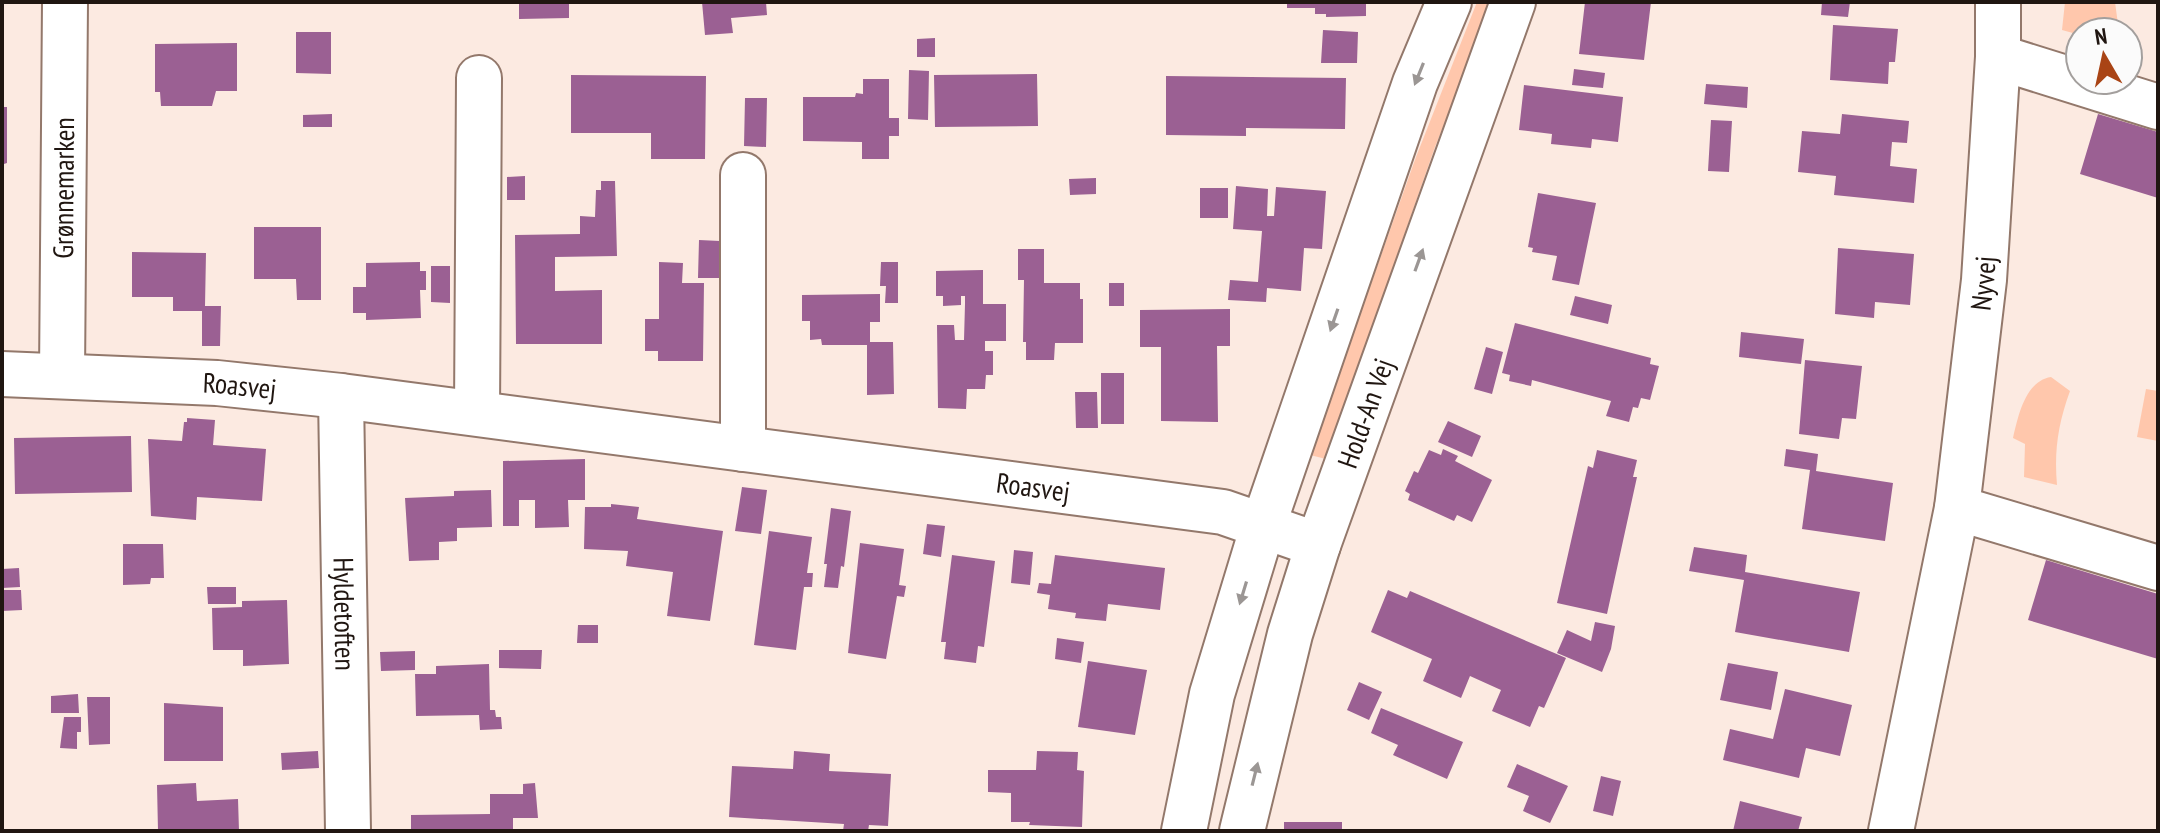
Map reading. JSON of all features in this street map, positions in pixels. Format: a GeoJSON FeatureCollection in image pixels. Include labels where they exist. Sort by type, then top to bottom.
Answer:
{"type":"FeatureCollection","features":[{"type":"Feature","properties":{"kind":"street","name":"Grønnemarken"},"geometry":{"type":"LineString","coordinates":[[62,376],[65,2]]}},
{"type":"Feature","properties":{"kind":"street"},"geometry":{"type":"LineString","coordinates":[[1184,831],[1212,694],[1263,526],[1415,83],[1449,2]]}},
{"type":"Feature","properties":{"kind":"street","name":"Hold-An Vej"},"geometry":{"type":"LineString","coordinates":[[1242,831],[1290,634],[1318,545],[1513,2]]}},
{"type":"Feature","properties":{"kind":"street","name":"Nyvej"},"geometry":{"type":"LineString","coordinates":[[1891,831],[1957,508],[1984,280],[1998,57],[1998,2]]}},
{"type":"Feature","properties":{"kind":"street"},"geometry":{"type":"LineString","coordinates":[[1998,57],[2158,107]]}},
{"type":"Feature","properties":{"kind":"street"},"geometry":{"type":"LineString","coordinates":[[477,413],[479,78]]}},
{"type":"Feature","properties":{"kind":"street"},"geometry":{"type":"LineString","coordinates":[[743,175],[743,449]]}},
{"type":"Feature","properties":{"kind":"street","name":"Roasvej"},"geometry":{"type":"LineString","coordinates":[[2,374],[217,383],[477,413],[1223,512],[1318,545]]}},
{"type":"Feature","properties":{"kind":"street","name":"Hyldetoften"},"geometry":{"type":"LineString","coordinates":[[341,396],[348,831]]}},
{"type":"Feature","properties":{"kind":"street"},"geometry":{"type":"LineString","coordinates":[[1957,508],[2158,568]]}},
{"type":"Feature","properties":{"kind":"shaded area"},"geometry":{"type":"Polygon","coordinates":[[[1477,2],[1493,2],[1435,147],[1326,459],[1310,455],[1416,157],[1477,2]]]}},
{"type":"Feature","properties":{"kind":"shaded area"},"geometry":{"type":"Polygon","coordinates":[[[2065,2],[2115,2],[2117,16],[2064,16],[2062,30],[2065,2]]]}},
{"type":"Feature","properties":{"kind":"shaded area"},"geometry":{"type":"Polygon","coordinates":[[[2051,377],[2070,391],[2058,438],[2057,485],[2024,477],[2025,444],[2013,438],[2024,401],[2035,385],[2051,377]]]}},
{"type":"Feature","properties":{"kind":"shaded area"},"geometry":{"type":"Polygon","coordinates":[[[2146,389],[2158,391],[2158,441],[2137,437],[2146,389]]]}},
{"type":"Feature","properties":{"kind":"building"},"geometry":{"type":"Polygon","coordinates":[[[519,2],[569,2],[569,18],[519,19],[519,2]]]}},
{"type":"Feature","properties":{"kind":"building"},"geometry":{"type":"Polygon","coordinates":[[[702,2],[766,2],[767,15],[731,18],[733,33],[705,35],[702,2]]]}},
{"type":"Feature","properties":{"kind":"building"},"geometry":{"type":"Polygon","coordinates":[[[1287,2],[1366,2],[1366,16],[1326,17],[1326,14],[1315,14],[1315,8],[1287,8],[1287,2]]]}},
{"type":"Feature","properties":{"kind":"building"},"geometry":{"type":"Polygon","coordinates":[[[1585,2],[1651,2],[1644,60],[1579,54],[1585,2]]]}},
{"type":"Feature","properties":{"kind":"building"},"geometry":{"type":"Polygon","coordinates":[[[1822,2],[1850,2],[1848,17],[1821,15],[1822,2]]]}},
{"type":"Feature","properties":{"kind":"building"},"geometry":{"type":"Polygon","coordinates":[[[1833,25],[1898,29],[1895,62],[1889,62],[1888,84],[1830,80],[1833,25]]]}},
{"type":"Feature","properties":{"kind":"building"},"geometry":{"type":"Polygon","coordinates":[[[1323,30],[1358,32],[1357,63],[1321,63],[1323,30]]]}},
{"type":"Feature","properties":{"kind":"building"},"geometry":{"type":"Polygon","coordinates":[[[296,32],[331,32],[331,74],[296,73],[296,32]]]}},
{"type":"Feature","properties":{"kind":"building"},"geometry":{"type":"Polygon","coordinates":[[[935,38],[935,57],[917,57],[917,39],[935,38]]]}},
{"type":"Feature","properties":{"kind":"building"},"geometry":{"type":"Polygon","coordinates":[[[237,43],[237,91],[216,91],[212,106],[161,106],[160,92],[155,92],[155,44],[237,43]]]}},
{"type":"Feature","properties":{"kind":"building"},"geometry":{"type":"Polygon","coordinates":[[[1574,69],[1605,73],[1603,88],[1572,85],[1574,69]]]}},
{"type":"Feature","properties":{"kind":"building"},"geometry":{"type":"Polygon","coordinates":[[[909,70],[929,71],[928,120],[908,119],[909,70]]]}},
{"type":"Feature","properties":{"kind":"building"},"geometry":{"type":"Polygon","coordinates":[[[1037,74],[1038,126],[935,127],[934,75],[1037,74]]]}},
{"type":"Feature","properties":{"kind":"building"},"geometry":{"type":"Polygon","coordinates":[[[571,75],[706,76],[705,159],[651,159],[651,133],[571,133],[571,75]]]}},
{"type":"Feature","properties":{"kind":"building"},"geometry":{"type":"Polygon","coordinates":[[[1166,76],[1346,78],[1345,129],[1246,128],[1246,136],[1166,135],[1166,76]]]}},
{"type":"Feature","properties":{"kind":"building"},"geometry":{"type":"Polygon","coordinates":[[[863,79],[889,79],[889,118],[899,118],[899,136],[889,136],[889,159],[862,159],[862,142],[803,141],[803,97],[855,97],[856,93],[863,94],[863,79]]]}},
{"type":"Feature","properties":{"kind":"building"},"geometry":{"type":"Polygon","coordinates":[[[1706,84],[1748,87],[1747,108],[1704,104],[1706,84]]]}},
{"type":"Feature","properties":{"kind":"building"},"geometry":{"type":"Polygon","coordinates":[[[1524,85],[1623,97],[1618,142],[1592,139],[1591,148],[1551,144],[1552,134],[1519,130],[1524,85]]]}},
{"type":"Feature","properties":{"kind":"building"},"geometry":{"type":"Polygon","coordinates":[[[745,98],[767,98],[766,147],[744,146],[745,98]]]}},
{"type":"Feature","properties":{"kind":"building"},"geometry":{"type":"Polygon","coordinates":[[[2,107],[7,107],[7,163],[4,164],[2,107]]]}},
{"type":"Feature","properties":{"kind":"building"},"geometry":{"type":"Polygon","coordinates":[[[332,114],[332,127],[303,127],[303,115],[332,114]]]}},
{"type":"Feature","properties":{"kind":"building"},"geometry":{"type":"Polygon","coordinates":[[[1842,114],[1909,121],[1907,143],[1892,142],[1890,166],[1917,169],[1914,203],[1834,195],[1836,176],[1798,172],[1802,131],[1840,134],[1842,114]]]}},
{"type":"Feature","properties":{"kind":"building"},"geometry":{"type":"Polygon","coordinates":[[[2098,114],[2158,132],[2158,198],[2080,174],[2098,114]]]}},
{"type":"Feature","properties":{"kind":"building"},"geometry":{"type":"Polygon","coordinates":[[[1711,120],[1732,121],[1729,172],[1708,171],[1711,120]]]}},
{"type":"Feature","properties":{"kind":"building"},"geometry":{"type":"Polygon","coordinates":[[[525,176],[525,200],[507,200],[507,177],[525,176]]]}},
{"type":"Feature","properties":{"kind":"building"},"geometry":{"type":"Polygon","coordinates":[[[1096,178],[1096,194],[1070,195],[1069,179],[1096,178]]]}},
{"type":"Feature","properties":{"kind":"building"},"geometry":{"type":"Polygon","coordinates":[[[601,181],[615,181],[617,256],[555,257],[555,291],[602,290],[602,344],[516,344],[515,235],[580,234],[580,216],[595,217],[596,190],[601,190],[601,181]]]}},
{"type":"Feature","properties":{"kind":"building"},"geometry":{"type":"Polygon","coordinates":[[[1236,186],[1268,189],[1267,216],[1274,216],[1276,187],[1326,191],[1322,249],[1304,248],[1301,291],[1267,288],[1266,302],[1228,300],[1230,280],[1258,282],[1262,231],[1233,229],[1236,186]]]}},
{"type":"Feature","properties":{"kind":"building"},"geometry":{"type":"Polygon","coordinates":[[[1200,188],[1228,188],[1228,218],[1200,218],[1200,188]]]}},
{"type":"Feature","properties":{"kind":"building"},"geometry":{"type":"Polygon","coordinates":[[[1538,193],[1596,203],[1579,285],[1552,280],[1557,256],[1532,252],[1533,248],[1528,247],[1538,193]]]}},
{"type":"Feature","properties":{"kind":"building"},"geometry":{"type":"Polygon","coordinates":[[[254,227],[321,227],[321,300],[297,300],[296,279],[254,279],[254,227]]]}},
{"type":"Feature","properties":{"kind":"building"},"geometry":{"type":"Polygon","coordinates":[[[699,240],[720,241],[719,278],[698,278],[699,240]]]}},
{"type":"Feature","properties":{"kind":"building"},"geometry":{"type":"Polygon","coordinates":[[[1838,248],[1914,254],[1910,305],[1875,302],[1874,318],[1835,314],[1838,248]]]}},
{"type":"Feature","properties":{"kind":"building"},"geometry":{"type":"Polygon","coordinates":[[[1018,249],[1044,249],[1044,283],[1080,283],[1083,343],[1055,343],[1054,360],[1026,360],[1026,342],[1023,342],[1024,280],[1018,280],[1018,249]]]}},
{"type":"Feature","properties":{"kind":"building"},"geometry":{"type":"Polygon","coordinates":[[[132,252],[206,253],[205,306],[221,306],[220,346],[202,346],[202,311],[173,311],[173,297],[132,297],[132,252]]]}},
{"type":"Feature","properties":{"kind":"building"},"geometry":{"type":"Polygon","coordinates":[[[420,262],[420,271],[426,271],[426,290],[420,290],[421,318],[366,320],[366,313],[353,313],[353,287],[366,287],[366,263],[420,262]]]}},
{"type":"Feature","properties":{"kind":"building"},"geometry":{"type":"Polygon","coordinates":[[[659,262],[683,263],[682,283],[704,283],[703,361],[658,361],[658,351],[645,351],[645,319],[659,319],[659,262]]]}},
{"type":"Feature","properties":{"kind":"building"},"geometry":{"type":"Polygon","coordinates":[[[881,262],[898,262],[898,303],[885,303],[886,286],[880,286],[881,262]]]}},
{"type":"Feature","properties":{"kind":"building"},"geometry":{"type":"Polygon","coordinates":[[[431,266],[450,266],[450,303],[431,302],[431,266]]]}},
{"type":"Feature","properties":{"kind":"building"},"geometry":{"type":"Polygon","coordinates":[[[983,270],[983,304],[1006,304],[1006,341],[985,341],[985,351],[993,351],[993,375],[986,375],[985,389],[967,389],[966,409],[938,408],[937,325],[954,325],[955,340],[964,340],[965,296],[961,296],[961,305],[943,306],[943,296],[936,296],[936,271],[983,270]]]}},
{"type":"Feature","properties":{"kind":"building"},"geometry":{"type":"Polygon","coordinates":[[[1109,283],[1124,283],[1124,306],[1109,306],[1109,283]]]}},
{"type":"Feature","properties":{"kind":"building"},"geometry":{"type":"Polygon","coordinates":[[[880,294],[880,322],[870,322],[870,342],[893,342],[894,394],[867,395],[867,345],[822,345],[821,339],[810,340],[810,321],[802,321],[802,295],[880,294]]]}},
{"type":"Feature","properties":{"kind":"building"},"geometry":{"type":"Polygon","coordinates":[[[1575,296],[1612,305],[1608,324],[1570,315],[1575,296]]]}},
{"type":"Feature","properties":{"kind":"building"},"geometry":{"type":"Polygon","coordinates":[[[1230,309],[1230,346],[1217,346],[1218,422],[1161,421],[1161,347],[1140,347],[1140,310],[1230,309]]]}},
{"type":"Feature","properties":{"kind":"building"},"geometry":{"type":"Polygon","coordinates":[[[1515,323],[1651,358],[1650,364],[1659,366],[1650,400],[1641,398],[1638,408],[1633,407],[1629,422],[1606,416],[1611,401],[1532,380],[1531,386],[1509,381],[1510,375],[1502,373],[1515,323]]]}},
{"type":"Feature","properties":{"kind":"building"},"geometry":{"type":"Polygon","coordinates":[[[1741,332],[1804,339],[1801,364],[1739,357],[1741,332]]]}},
{"type":"Feature","properties":{"kind":"building"},"geometry":{"type":"Polygon","coordinates":[[[1486,347],[1503,352],[1492,394],[1474,389],[1486,347]]]}},
{"type":"Feature","properties":{"kind":"building"},"geometry":{"type":"Polygon","coordinates":[[[1805,360],[1862,366],[1856,419],[1842,418],[1839,439],[1799,434],[1805,360]]]}},
{"type":"Feature","properties":{"kind":"building"},"geometry":{"type":"Polygon","coordinates":[[[1101,373],[1124,373],[1124,424],[1101,424],[1101,373]]]}},
{"type":"Feature","properties":{"kind":"building"},"geometry":{"type":"Polygon","coordinates":[[[1075,392],[1097,392],[1098,428],[1076,428],[1075,392]]]}},
{"type":"Feature","properties":{"kind":"building"},"geometry":{"type":"Polygon","coordinates":[[[187,418],[215,420],[213,445],[266,449],[262,501],[197,497],[196,520],[151,516],[148,439],[182,441],[187,418]]]}},
{"type":"Feature","properties":{"kind":"building"},"geometry":{"type":"Polygon","coordinates":[[[1448,421],[1481,436],[1472,457],[1438,442],[1448,421]]]}},
{"type":"Feature","properties":{"kind":"building"},"geometry":{"type":"Polygon","coordinates":[[[131,436],[132,492],[15,494],[14,438],[131,436]]]}},
{"type":"Feature","properties":{"kind":"building"},"geometry":{"type":"Polygon","coordinates":[[[1443,449],[1458,456],[1455,461],[1492,480],[1472,522],[1457,515],[1454,521],[1408,500],[1410,494],[1405,491],[1414,471],[1418,473],[1429,450],[1441,455],[1443,449]]]}},
{"type":"Feature","properties":{"kind":"building"},"geometry":{"type":"Polygon","coordinates":[[[1786,449],[1818,454],[1816,471],[1893,483],[1885,541],[1802,529],[1810,470],[1784,466],[1786,449]]]}},
{"type":"Feature","properties":{"kind":"building"},"geometry":{"type":"Polygon","coordinates":[[[1597,450],[1637,460],[1633,477],[1637,477],[1607,614],[1557,603],[1588,466],[1593,468],[1597,450]]]}},
{"type":"Feature","properties":{"kind":"building"},"geometry":{"type":"Polygon","coordinates":[[[585,459],[585,500],[568,500],[569,527],[535,528],[535,500],[519,500],[519,526],[503,526],[503,461],[585,459]]]}},
{"type":"Feature","properties":{"kind":"building"},"geometry":{"type":"Polygon","coordinates":[[[742,487],[767,490],[761,534],[735,531],[742,487]]]}},
{"type":"Feature","properties":{"kind":"building"},"geometry":{"type":"Polygon","coordinates":[[[491,490],[492,527],[457,528],[457,541],[439,542],[439,560],[409,561],[405,498],[454,496],[454,491],[491,490]]]}},
{"type":"Feature","properties":{"kind":"building"},"geometry":{"type":"Polygon","coordinates":[[[611,504],[639,507],[637,519],[723,531],[710,621],[667,616],[673,572],[626,566],[628,551],[584,549],[585,507],[611,507],[611,504]]]}},
{"type":"Feature","properties":{"kind":"building"},"geometry":{"type":"Polygon","coordinates":[[[831,508],[851,511],[844,567],[841,566],[838,588],[824,587],[831,508]]]}},
{"type":"Feature","properties":{"kind":"building"},"geometry":{"type":"Polygon","coordinates":[[[927,524],[945,526],[941,557],[923,554],[927,524]]]}},
{"type":"Feature","properties":{"kind":"building"},"geometry":{"type":"Polygon","coordinates":[[[769,531],[812,537],[807,573],[813,573],[812,587],[804,587],[796,650],[754,645],[769,531]]]}},
{"type":"Feature","properties":{"kind":"building"},"geometry":{"type":"Polygon","coordinates":[[[860,543],[904,549],[899,585],[906,586],[904,597],[897,596],[886,659],[848,653],[860,543]]]}},
{"type":"Feature","properties":{"kind":"building"},"geometry":{"type":"Polygon","coordinates":[[[123,544],[163,544],[164,578],[151,578],[150,584],[123,585],[123,544]]]}},
{"type":"Feature","properties":{"kind":"building"},"geometry":{"type":"Polygon","coordinates":[[[1694,547],[1747,555],[1745,572],[1860,592],[1849,652],[1735,632],[1744,580],[1689,571],[1694,547]]]}},
{"type":"Feature","properties":{"kind":"building"},"geometry":{"type":"Polygon","coordinates":[[[1014,550],[1033,552],[1030,585],[1011,583],[1014,550]]]}},
{"type":"Feature","properties":{"kind":"building"},"geometry":{"type":"Polygon","coordinates":[[[952,555],[995,561],[984,647],[978,646],[976,663],[944,659],[946,642],[941,642],[952,555]]]}},
{"type":"Feature","properties":{"kind":"building"},"geometry":{"type":"Polygon","coordinates":[[[1055,555],[1165,568],[1160,610],[1108,604],[1106,621],[1075,618],[1076,613],[1048,609],[1050,595],[1037,593],[1039,583],[1051,584],[1055,555]]]}},
{"type":"Feature","properties":{"kind":"building"},"geometry":{"type":"Polygon","coordinates":[[[2046,560],[2158,594],[2158,659],[2028,620],[2046,560]]]}},
{"type":"Feature","properties":{"kind":"building"},"geometry":{"type":"Polygon","coordinates":[[[19,568],[20,587],[2,588],[2,569],[19,568]]]}},
{"type":"Feature","properties":{"kind":"building"},"geometry":{"type":"Polygon","coordinates":[[[207,587],[236,587],[236,604],[208,604],[207,587]]]}},
{"type":"Feature","properties":{"kind":"building"},"geometry":{"type":"Polygon","coordinates":[[[2,590],[21,590],[22,610],[2,611],[2,590]]]}},
{"type":"Feature","properties":{"kind":"building"},"geometry":{"type":"Polygon","coordinates":[[[1388,590],[1407,598],[1410,591],[1566,658],[1544,708],[1539,706],[1530,727],[1492,711],[1501,690],[1470,676],[1461,698],[1423,681],[1432,659],[1371,632],[1388,590]]]}},
{"type":"Feature","properties":{"kind":"building"},"geometry":{"type":"Polygon","coordinates":[[[287,600],[289,664],[243,666],[243,650],[213,650],[212,608],[242,607],[242,601],[287,600]]]}},
{"type":"Feature","properties":{"kind":"building"},"geometry":{"type":"Polygon","coordinates":[[[1595,622],[1615,626],[1611,649],[1602,672],[1557,653],[1567,630],[1591,641],[1595,622]]]}},
{"type":"Feature","properties":{"kind":"building"},"geometry":{"type":"Polygon","coordinates":[[[578,625],[598,625],[598,643],[577,643],[578,625]]]}},
{"type":"Feature","properties":{"kind":"building"},"geometry":{"type":"Polygon","coordinates":[[[1057,638],[1084,642],[1081,663],[1055,659],[1057,638]]]}},
{"type":"Feature","properties":{"kind":"building"},"geometry":{"type":"Polygon","coordinates":[[[499,650],[542,650],[541,669],[499,668],[499,650]]]}},
{"type":"Feature","properties":{"kind":"building"},"geometry":{"type":"Polygon","coordinates":[[[415,651],[415,670],[381,671],[380,652],[415,651]]]}},
{"type":"Feature","properties":{"kind":"building"},"geometry":{"type":"Polygon","coordinates":[[[1088,661],[1147,670],[1135,735],[1078,727],[1088,661]]]}},
{"type":"Feature","properties":{"kind":"building"},"geometry":{"type":"Polygon","coordinates":[[[1728,663],[1778,672],[1771,710],[1720,700],[1728,663]]]}},
{"type":"Feature","properties":{"kind":"building"},"geometry":{"type":"Polygon","coordinates":[[[489,664],[490,710],[495,710],[496,717],[501,717],[502,729],[480,730],[479,715],[416,716],[415,674],[436,674],[436,666],[489,664]]]}},
{"type":"Feature","properties":{"kind":"building"},"geometry":{"type":"Polygon","coordinates":[[[1359,682],[1382,692],[1369,720],[1347,710],[1359,682]]]}},
{"type":"Feature","properties":{"kind":"building"},"geometry":{"type":"Polygon","coordinates":[[[1785,689],[1852,705],[1840,756],[1806,748],[1799,778],[1723,760],[1730,729],[1773,739],[1785,689]]]}},
{"type":"Feature","properties":{"kind":"building"},"geometry":{"type":"Polygon","coordinates":[[[78,694],[79,713],[51,713],[51,696],[78,694]]]}},
{"type":"Feature","properties":{"kind":"building"},"geometry":{"type":"Polygon","coordinates":[[[87,697],[110,697],[110,744],[89,745],[87,697]]]}},
{"type":"Feature","properties":{"kind":"building"},"geometry":{"type":"Polygon","coordinates":[[[164,703],[223,707],[223,761],[164,761],[164,703]]]}},
{"type":"Feature","properties":{"kind":"building"},"geometry":{"type":"Polygon","coordinates":[[[1381,708],[1463,742],[1447,779],[1393,755],[1398,745],[1371,733],[1381,708]]]}},
{"type":"Feature","properties":{"kind":"building"},"geometry":{"type":"Polygon","coordinates":[[[64,717],[81,717],[77,749],[60,748],[64,717]]]}},
{"type":"Feature","properties":{"kind":"building"},"geometry":{"type":"Polygon","coordinates":[[[318,751],[319,768],[282,770],[281,753],[318,751]]]}},
{"type":"Feature","properties":{"kind":"building"},"geometry":{"type":"Polygon","coordinates":[[[794,751],[830,754],[829,771],[891,774],[888,826],[869,825],[868,831],[843,831],[844,824],[729,817],[732,766],[793,769],[794,751]]]}},
{"type":"Feature","properties":{"kind":"building"},"geometry":{"type":"Polygon","coordinates":[[[1037,751],[1078,752],[1077,770],[1084,771],[1082,827],[1011,822],[1011,793],[988,792],[988,770],[1036,770],[1037,751]]]}},
{"type":"Feature","properties":{"kind":"building"},"geometry":{"type":"Polygon","coordinates":[[[1517,764],[1568,786],[1550,823],[1523,811],[1529,796],[1507,787],[1517,764]]]}},
{"type":"Feature","properties":{"kind":"building"},"geometry":{"type":"Polygon","coordinates":[[[1601,776],[1621,781],[1613,816],[1593,811],[1601,776]]]}},
{"type":"Feature","properties":{"kind":"building"},"geometry":{"type":"Polygon","coordinates":[[[196,783],[197,801],[238,799],[239,831],[158,831],[157,785],[196,783]]]}},
{"type":"Feature","properties":{"kind":"building"},"geometry":{"type":"Polygon","coordinates":[[[535,783],[538,818],[513,818],[513,831],[411,831],[411,815],[490,814],[490,794],[523,794],[523,784],[535,783]]]}},
{"type":"Feature","properties":{"kind":"building"},"geometry":{"type":"Polygon","coordinates":[[[1740,801],[1802,817],[1798,831],[1733,831],[1740,801]]]}},
{"type":"Feature","properties":{"kind":"building"},"geometry":{"type":"Polygon","coordinates":[[[1284,822],[1342,822],[1342,831],[1284,831],[1284,822]]]}}]}
